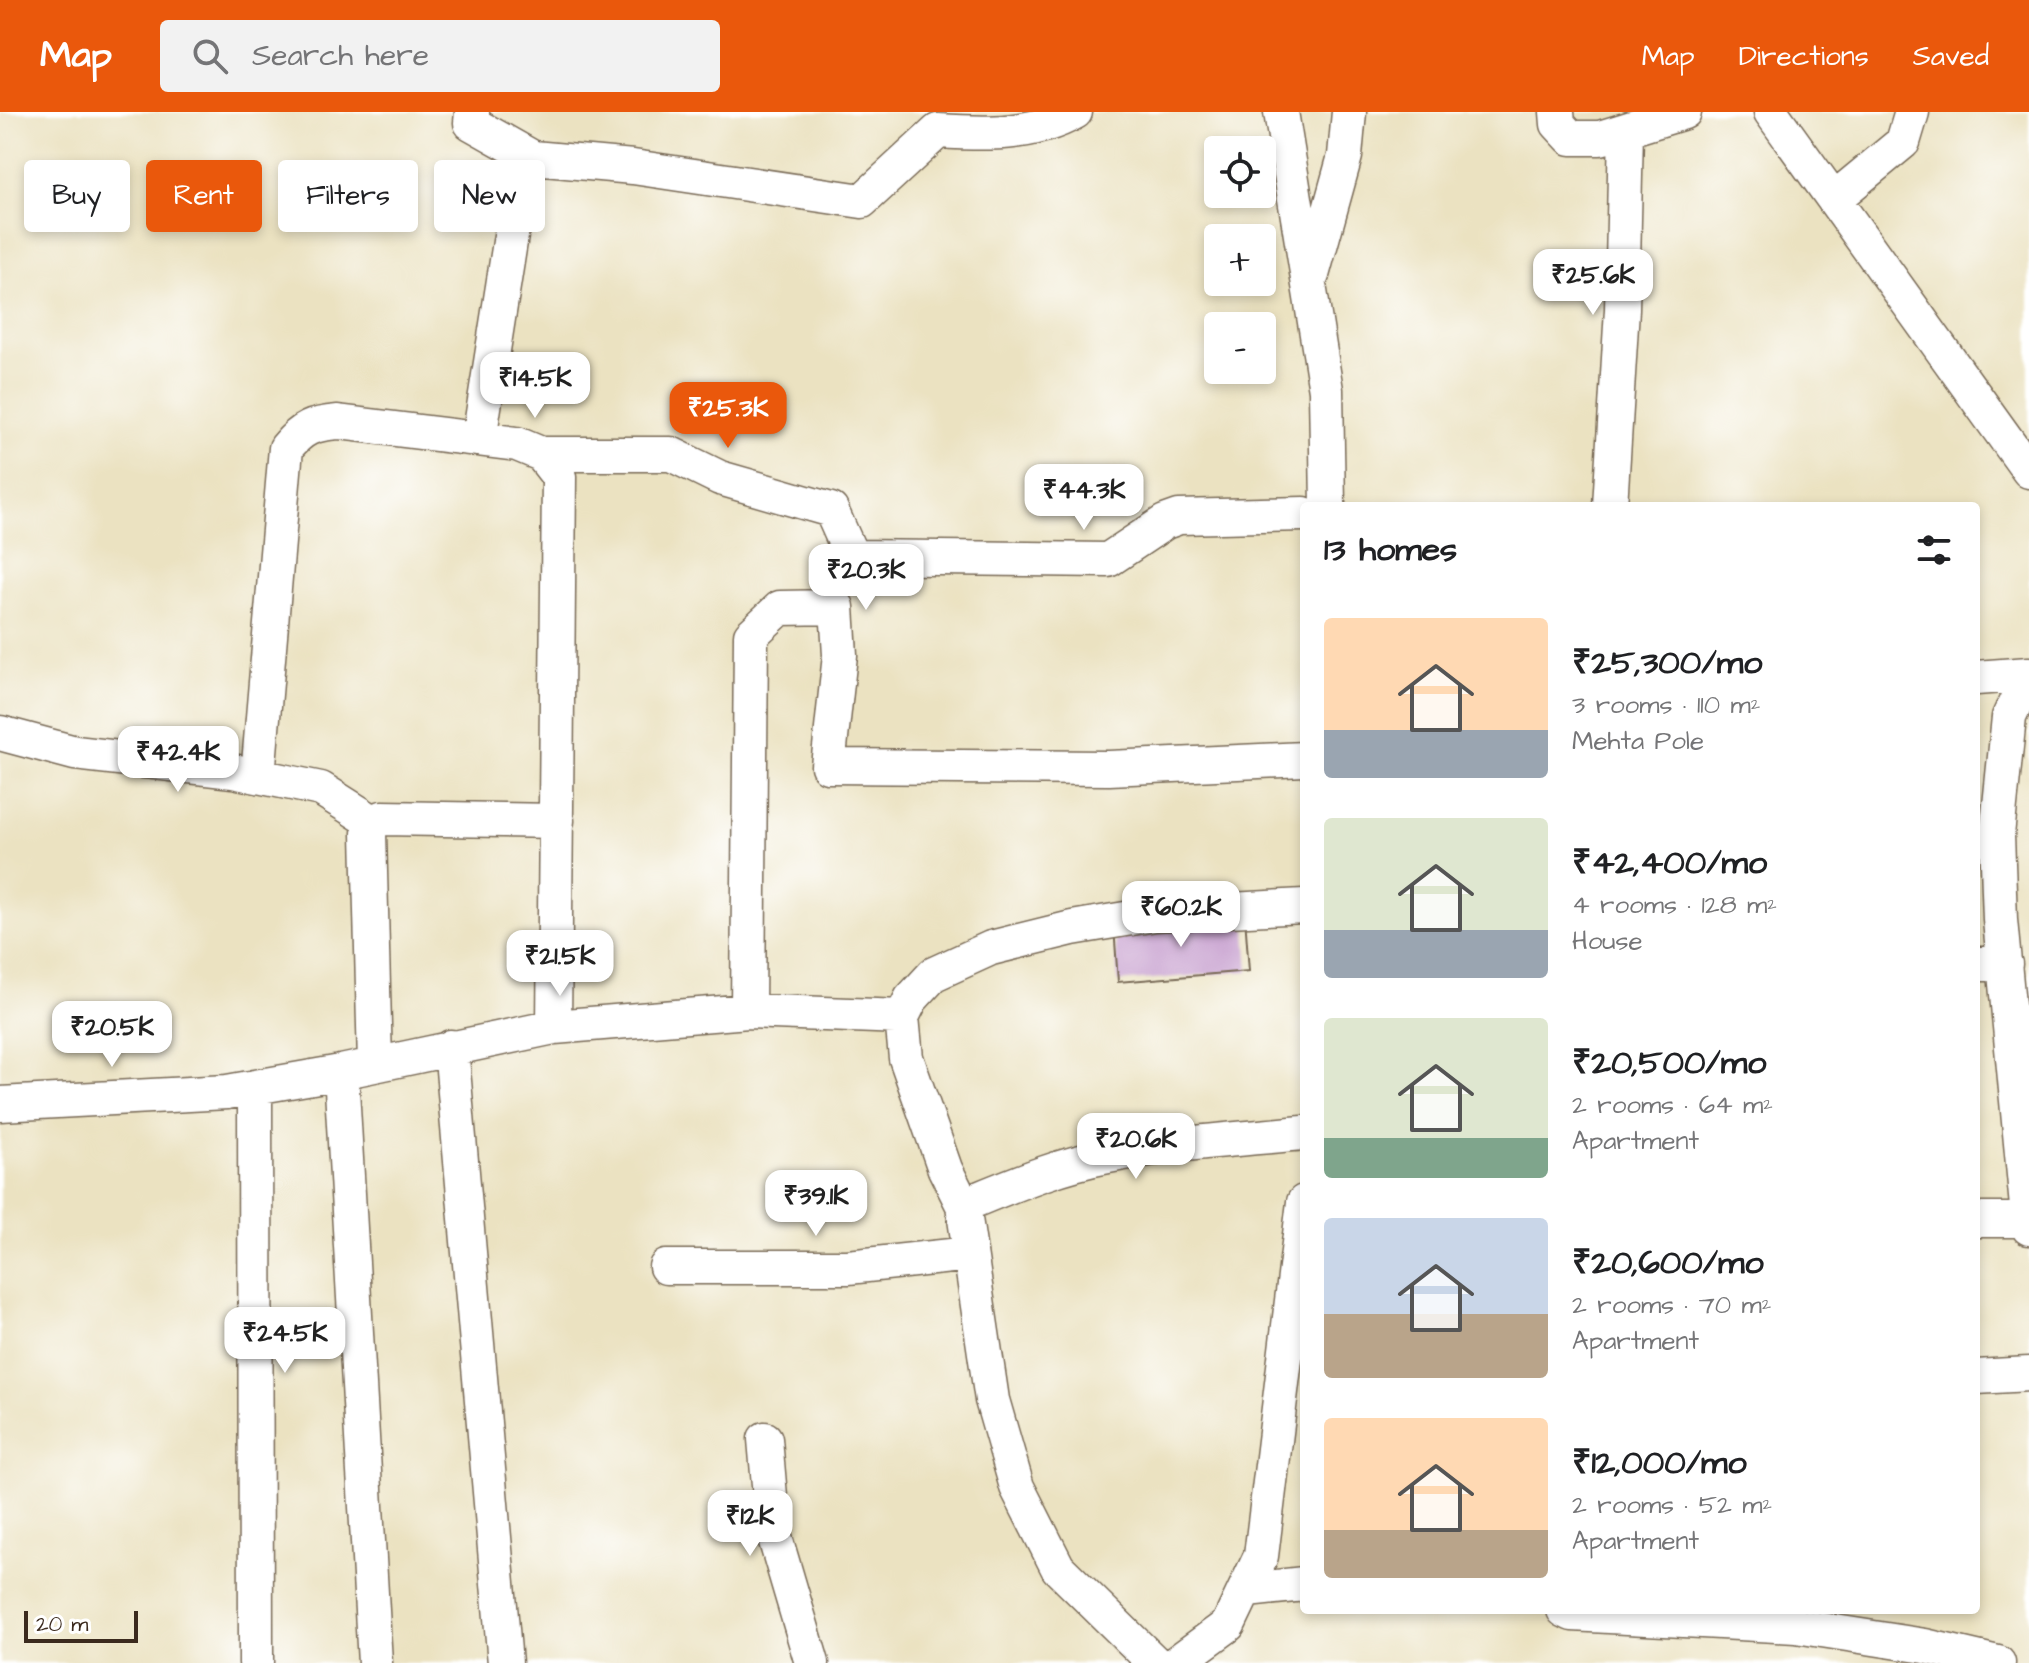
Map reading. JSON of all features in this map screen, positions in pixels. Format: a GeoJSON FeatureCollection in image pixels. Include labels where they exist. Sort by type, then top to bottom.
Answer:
{"type":"FeatureCollection","features":[{"type":"Feature","properties":{"kind":"street"},"geometry":{"type":"LineString","coordinates":[[472,112],[471,123],[533,158],[633,167],[862,201],[938,131],[1000,134],[1060,121],[1075,112]]}},
{"type":"Feature","properties":{"kind":"street"},"geometry":{"type":"LineString","coordinates":[[1281,112],[1326,390],[1328,502]]}},
{"type":"Feature","properties":{"kind":"street"},"geometry":{"type":"LineString","coordinates":[[1309,287],[1345,156],[1349,112]]}},
{"type":"Feature","properties":{"kind":"street"},"geometry":{"type":"LineString","coordinates":[[1557,112],[1558,124],[1571,138],[1600,138],[1684,112]]}},
{"type":"Feature","properties":{"kind":"street"},"geometry":{"type":"LineString","coordinates":[[1771,112],[2029,471]]}},
{"type":"Feature","properties":{"kind":"street"},"geometry":{"type":"LineString","coordinates":[[1834,199],[1903,142],[1912,112]]}},
{"type":"Feature","properties":{"kind":"street"},"geometry":{"type":"LineString","coordinates":[[1610,502],[1622,309],[1626,130]]}},
{"type":"Feature","properties":{"kind":"street"},"geometry":{"type":"LineString","coordinates":[[479,439],[524,153]]}},
{"type":"Feature","properties":{"kind":"street"},"geometry":{"type":"LineString","coordinates":[[258,776],[286,448],[299,432],[314,424],[338,422],[517,444],[541,454],[671,454],[720,478],[831,510],[852,557],[1108,560],[1165,522],[1179,517],[1300,514]]}},
{"type":"Feature","properties":{"kind":"street"},"geometry":{"type":"LineString","coordinates":[[541,454],[559,477],[554,1027]]}},
{"type":"Feature","properties":{"kind":"street"},"geometry":{"type":"LineString","coordinates":[[748,1011],[751,635],[780,608],[837,607],[840,655],[828,766],[1109,768],[1300,759]]}},
{"type":"Feature","properties":{"kind":"street"},"geometry":{"type":"LineString","coordinates":[[1980,678],[2029,674],[2009,717],[1997,835],[1990,964],[2029,1228]]}},
{"type":"Feature","properties":{"kind":"street"},"geometry":{"type":"LineString","coordinates":[[0,733],[75,753],[258,776],[321,789],[373,822]]}},
{"type":"Feature","properties":{"kind":"street"},"geometry":{"type":"LineString","coordinates":[[375,1064],[369,833],[373,822],[382,818],[557,821]]}},
{"type":"Feature","properties":{"kind":"street"},"geometry":{"type":"LineString","coordinates":[[1155,1663],[1058,1568],[1017,1487],[992,1400],[963,1205],[945,1169],[906,1058],[902,1017],[911,999],[934,974],[991,948],[1072,928],[1155,914],[1300,906]]}},
{"type":"Feature","properties":{"kind":"street"},"geometry":{"type":"LineString","coordinates":[[0,1104],[227,1092],[341,1072],[554,1027],[748,1011],[902,1017]]}},
{"type":"Feature","properties":{"kind":"street"},"geometry":{"type":"LineString","coordinates":[[451,1047],[505,1663]]}},
{"type":"Feature","properties":{"kind":"street"},"geometry":{"type":"LineString","coordinates":[[341,1072],[375,1663]]}},
{"type":"Feature","properties":{"kind":"street"},"geometry":{"type":"LineString","coordinates":[[255,1087],[256,1663]]}},
{"type":"Feature","properties":{"kind":"street"},"geometry":{"type":"LineString","coordinates":[[963,1205],[1034,1177],[1106,1156],[1190,1143],[1300,1133]]}},
{"type":"Feature","properties":{"kind":"street"},"geometry":{"type":"LineString","coordinates":[[1980,1220],[2028,1220]]}},
{"type":"Feature","properties":{"kind":"street"},"geometry":{"type":"LineString","coordinates":[[1176,1663],[1228,1625],[1261,1556],[1300,1235]]}},
{"type":"Feature","properties":{"kind":"street"},"geometry":{"type":"LineString","coordinates":[[666,1267],[848,1267],[970,1254]]}},
{"type":"Feature","properties":{"kind":"street"},"geometry":{"type":"LineString","coordinates":[[1980,1377],[2029,1374]]}},
{"type":"Feature","properties":{"kind":"street"},"geometry":{"type":"LineString","coordinates":[[765,1439],[773,1531],[812,1663]]}},
{"type":"Feature","properties":{"kind":"street"},"geometry":{"type":"LineString","coordinates":[[1247,1590],[1300,1584]]}},
{"type":"Feature","properties":{"kind":"street"},"geometry":{"type":"LineString","coordinates":[[1572,1614],[1796,1626],[1924,1654],[1998,1663]]}},
{"type":"Feature","properties":{"kind":"building"},"geometry":{"type":"Polygon","coordinates":[[[1245,917],[1249,971],[1118,982],[1114,927],[1245,917]]]}}]}
